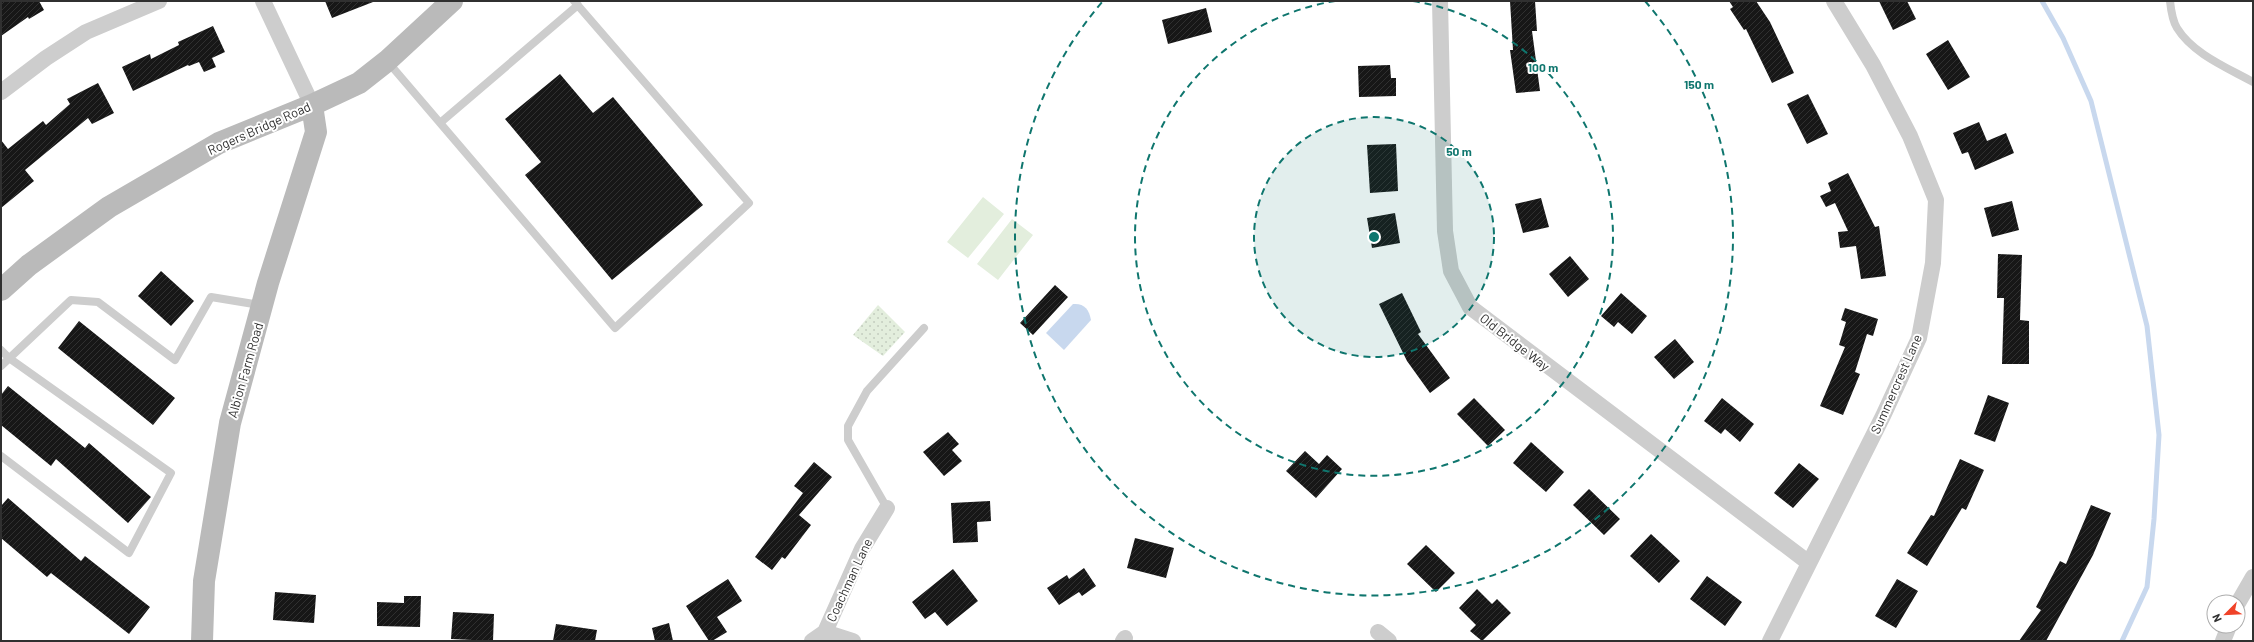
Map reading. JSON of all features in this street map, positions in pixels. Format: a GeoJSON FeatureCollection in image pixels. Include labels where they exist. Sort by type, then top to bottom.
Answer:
{"type":"FeatureCollection","features":[{"type":"Feature","properties":{"kind":"street"},"geometry":{"type":"LineString","coordinates":[[1,92],[46,58],[86,32],[158,1]]}},
{"type":"Feature","properties":{"kind":"street"},"geometry":{"type":"LineString","coordinates":[[263,1],[312,105]]}},
{"type":"Feature","properties":{"kind":"street","name":"Rogers Bridge Road"},"geometry":{"type":"LineString","coordinates":[[1,290],[30,265],[109,207],[219,143],[312,105],[359,82],[387,61],[452,1]]}},
{"type":"Feature","properties":{"kind":"street","name":"Old Bridge Way"},"geometry":{"type":"LineString","coordinates":[[1440,1],[1445,231],[1451,270],[1470,307],[1809,563]]}},
{"type":"Feature","properties":{"kind":"street","name":"Summercrest Lane"},"geometry":{"type":"LineString","coordinates":[[1770,641],[1883,416],[1918,338],[1933,263],[1936,200],[1910,136],[1873,65],[1834,1]]}},
{"type":"Feature","properties":{"kind":"street","name":"Albion Farm Road"},"geometry":{"type":"LineString","coordinates":[[202,641],[204,581],[230,423],[263,305],[316,132],[312,105]]}},
{"type":"Feature","properties":{"kind":"street","name":"Coachman Lane"},"geometry":{"type":"LineString","coordinates":[[818,636],[862,549],[887,508]]}},
{"type":"Feature","properties":{"kind":"street"},"geometry":{"type":"LineString","coordinates":[[2243,594],[2253,577]]}},
{"type":"Feature","properties":{"kind":"street"},"geometry":{"type":"LineString","coordinates":[[818,636],[853,641]]}},
{"type":"Feature","properties":{"kind":"lane"},"geometry":{"type":"LineString","coordinates":[[2170,1],[2176,27],[2183,36],[2204,54],[2253,82]]}},
{"type":"Feature","properties":{"kind":"lane"},"geometry":{"type":"LineString","coordinates":[[387,61],[615,328],[749,203],[576,3],[440,123]]}},
{"type":"Feature","properties":{"kind":"lane"},"geometry":{"type":"LineString","coordinates":[[1,366],[71,300],[98,302],[175,360],[212,296],[263,305]]}},
{"type":"Feature","properties":{"kind":"lane"},"geometry":{"type":"LineString","coordinates":[[887,508],[848,440],[848,426],[867,390],[924,328]]}},
{"type":"Feature","properties":{"kind":"lane"},"geometry":{"type":"LineString","coordinates":[[1,350],[9,358],[171,473],[129,553],[1,456]]}},
{"type":"Feature","properties":{"kind":"green space"},"geometry":{"type":"Polygon","coordinates":[[[983,197],[1004,214],[968,258],[947,242],[983,197]]]}},
{"type":"Feature","properties":{"kind":"green space"},"geometry":{"type":"Polygon","coordinates":[[[1012,219],[1033,235],[998,280],[977,264],[1012,219]]]}},
{"type":"Feature","properties":{"kind":"green space"},"geometry":{"type":"Polygon","coordinates":[[[878,305],[905,332],[883,356],[853,335],[878,305]]]}},
{"type":"Feature","properties":{"kind":"water"},"geometry":{"type":"Polygon","coordinates":[[[1073,304],[1083,306],[1089,313],[1091,320],[1064,350],[1046,333],[1073,304]]]}},
{"type":"Feature","properties":{"kind":"building"},"geometry":{"type":"Polygon","coordinates":[[[1,1],[39,1],[44,10],[29,19],[28,17],[1,36],[1,1]]]}},
{"type":"Feature","properties":{"kind":"building"},"geometry":{"type":"Polygon","coordinates":[[[325,1],[373,1],[373,2],[332,18],[325,1]]]}},
{"type":"Feature","properties":{"kind":"building"},"geometry":{"type":"Polygon","coordinates":[[[1510,1],[1535,1],[1537,31],[1532,31],[1540,91],[1516,93],[1510,50],[1513,50],[1510,1]]]}},
{"type":"Feature","properties":{"kind":"building"},"geometry":{"type":"Polygon","coordinates":[[[1729,1],[1756,1],[1770,22],[1794,73],[1772,83],[1746,29],[1744,30],[1730,9],[1733,7],[1729,1]]]}},
{"type":"Feature","properties":{"kind":"building"},"geometry":{"type":"Polygon","coordinates":[[[1879,1],[1907,1],[1916,19],[1893,30],[1879,1]]]}},
{"type":"Feature","properties":{"kind":"building"},"geometry":{"type":"Polygon","coordinates":[[[1206,8],[1212,32],[1168,44],[1162,20],[1206,8]]]}},
{"type":"Feature","properties":{"kind":"building"},"geometry":{"type":"Polygon","coordinates":[[[213,26],[225,52],[212,58],[216,67],[204,72],[199,62],[189,66],[188,65],[133,91],[122,67],[150,54],[151,59],[179,45],[178,42],[213,26]]]}},
{"type":"Feature","properties":{"kind":"building"},"geometry":{"type":"Polygon","coordinates":[[[1948,40],[1970,77],[1948,90],[1926,54],[1948,40]]]}},
{"type":"Feature","properties":{"kind":"building"},"geometry":{"type":"Polygon","coordinates":[[[1390,65],[1391,78],[1396,78],[1396,96],[1359,97],[1358,66],[1390,65]]]}},
{"type":"Feature","properties":{"kind":"building"},"geometry":{"type":"Polygon","coordinates":[[[560,74],[593,113],[613,97],[703,205],[612,280],[525,175],[541,162],[505,119],[560,74]]]}},
{"type":"Feature","properties":{"kind":"building"},"geometry":{"type":"Polygon","coordinates":[[[98,83],[114,113],[92,124],[88,118],[25,170],[34,181],[1,208],[1,140],[8,149],[43,121],[46,125],[70,104],[67,99],[98,83]]]}},
{"type":"Feature","properties":{"kind":"building"},"geometry":{"type":"Polygon","coordinates":[[[1808,94],[1828,134],[1807,144],[1787,104],[1808,94]]]}},
{"type":"Feature","properties":{"kind":"building"},"geometry":{"type":"Polygon","coordinates":[[[1979,122],[1987,141],[2006,133],[2014,153],[1975,170],[1968,152],[1962,154],[1953,133],[1979,122]]]}},
{"type":"Feature","properties":{"kind":"building"},"geometry":{"type":"Polygon","coordinates":[[[1396,144],[1398,191],[1370,193],[1367,145],[1396,144]]]}},
{"type":"Feature","properties":{"kind":"building"},"geometry":{"type":"Polygon","coordinates":[[[1848,173],[1875,227],[1879,226],[1886,276],[1861,279],[1856,246],[1840,248],[1838,232],[1848,231],[1835,203],[1826,207],[1820,196],[1831,191],[1828,183],[1848,173]]]}},
{"type":"Feature","properties":{"kind":"building"},"geometry":{"type":"Polygon","coordinates":[[[1541,198],[1549,227],[1523,233],[1515,204],[1541,198]]]}},
{"type":"Feature","properties":{"kind":"building"},"geometry":{"type":"Polygon","coordinates":[[[2012,201],[2019,230],[1992,237],[1984,208],[2012,201]]]}},
{"type":"Feature","properties":{"kind":"building"},"geometry":{"type":"Polygon","coordinates":[[[1395,213],[1400,243],[1372,248],[1367,218],[1395,213]]]}},
{"type":"Feature","properties":{"kind":"building"},"geometry":{"type":"Polygon","coordinates":[[[1998,254],[2022,255],[2020,320],[2029,321],[2029,364],[2002,364],[2004,298],[1997,298],[1998,254]]]}},
{"type":"Feature","properties":{"kind":"building"},"geometry":{"type":"Polygon","coordinates":[[[1570,256],[1589,279],[1568,297],[1549,274],[1570,256]]]}},
{"type":"Feature","properties":{"kind":"building"},"geometry":{"type":"Polygon","coordinates":[[[161,271],[194,301],[171,326],[138,296],[161,271]]]}},
{"type":"Feature","properties":{"kind":"building"},"geometry":{"type":"Polygon","coordinates":[[[1055,285],[1068,297],[1033,335],[1020,323],[1055,285]]]}},
{"type":"Feature","properties":{"kind":"building"},"geometry":{"type":"Polygon","coordinates":[[[1402,293],[1421,332],[1418,334],[1450,378],[1430,393],[1407,361],[1379,304],[1402,293]]]}},
{"type":"Feature","properties":{"kind":"building"},"geometry":{"type":"Polygon","coordinates":[[[1621,293],[1647,316],[1632,334],[1618,322],[1614,327],[1601,316],[1621,293]]]}},
{"type":"Feature","properties":{"kind":"building"},"geometry":{"type":"Polygon","coordinates":[[[1845,308],[1878,319],[1873,336],[1867,334],[1855,372],[1860,374],[1843,415],[1820,406],[1845,347],[1839,345],[1846,322],[1841,320],[1845,308]]]}},
{"type":"Feature","properties":{"kind":"building"},"geometry":{"type":"Polygon","coordinates":[[[79,321],[175,398],[153,425],[58,348],[79,321]]]}},
{"type":"Feature","properties":{"kind":"building"},"geometry":{"type":"Polygon","coordinates":[[[1675,339],[1694,362],[1674,379],[1654,357],[1675,339]]]}},
{"type":"Feature","properties":{"kind":"building"},"geometry":{"type":"Polygon","coordinates":[[[8,386],[85,448],[89,443],[151,497],[128,523],[56,459],[51,466],[1,425],[1,395],[8,386]]]}},
{"type":"Feature","properties":{"kind":"building"},"geometry":{"type":"Polygon","coordinates":[[[1988,395],[2009,403],[1995,442],[1974,434],[1988,395]]]}},
{"type":"Feature","properties":{"kind":"building"},"geometry":{"type":"Polygon","coordinates":[[[1474,398],[1505,430],[1488,446],[1457,414],[1474,398]]]}},
{"type":"Feature","properties":{"kind":"building"},"geometry":{"type":"Polygon","coordinates":[[[1722,398],[1754,424],[1740,442],[1725,429],[1721,434],[1704,421],[1722,398]]]}},
{"type":"Feature","properties":{"kind":"building"},"geometry":{"type":"Polygon","coordinates":[[[948,432],[959,444],[952,450],[962,461],[944,476],[923,452],[948,432]]]}},
{"type":"Feature","properties":{"kind":"building"},"geometry":{"type":"Polygon","coordinates":[[[1531,442],[1564,472],[1546,492],[1513,463],[1531,442]]]}},
{"type":"Feature","properties":{"kind":"building"},"geometry":{"type":"Polygon","coordinates":[[[1305,451],[1319,464],[1327,455],[1342,469],[1316,498],[1286,471],[1305,451]]]}},
{"type":"Feature","properties":{"kind":"building"},"geometry":{"type":"Polygon","coordinates":[[[1960,459],[1984,470],[1966,510],[1962,508],[1927,566],[1907,553],[1931,515],[1934,516],[1960,459]]]}},
{"type":"Feature","properties":{"kind":"building"},"geometry":{"type":"Polygon","coordinates":[[[814,462],[832,477],[799,515],[811,525],[785,559],[782,557],[772,570],[755,557],[803,493],[794,486],[814,462]]]}},
{"type":"Feature","properties":{"kind":"building"},"geometry":{"type":"Polygon","coordinates":[[[1799,463],[1819,479],[1793,508],[1774,493],[1799,463]]]}},
{"type":"Feature","properties":{"kind":"building"},"geometry":{"type":"Polygon","coordinates":[[[1589,489],[1620,519],[1604,535],[1573,505],[1589,489]]]}},
{"type":"Feature","properties":{"kind":"building"},"geometry":{"type":"Polygon","coordinates":[[[8,498],[81,561],[85,556],[150,607],[129,634],[51,573],[47,577],[1,538],[1,506],[8,498]]]}},
{"type":"Feature","properties":{"kind":"building"},"geometry":{"type":"Polygon","coordinates":[[[990,501],[991,521],[977,522],[978,542],[953,543],[951,503],[990,501]]]}},
{"type":"Feature","properties":{"kind":"building"},"geometry":{"type":"Polygon","coordinates":[[[2091,505],[2111,513],[2093,555],[2046,641],[2019,641],[2041,610],[2036,607],[2060,561],[2066,564],[2091,505]]]}},
{"type":"Feature","properties":{"kind":"building"},"geometry":{"type":"Polygon","coordinates":[[[1651,534],[1680,561],[1659,583],[1630,556],[1651,534]]]}},
{"type":"Feature","properties":{"kind":"building"},"geometry":{"type":"Polygon","coordinates":[[[1135,538],[1174,548],[1166,578],[1127,568],[1135,538]]]}},
{"type":"Feature","properties":{"kind":"building"},"geometry":{"type":"Polygon","coordinates":[[[1426,545],[1455,573],[1436,592],[1407,564],[1426,545]]]}},
{"type":"Feature","properties":{"kind":"building"},"geometry":{"type":"Polygon","coordinates":[[[1084,568],[1096,586],[1082,596],[1079,592],[1059,605],[1047,588],[1067,575],[1069,579],[1084,568]]]}},
{"type":"Feature","properties":{"kind":"building"},"geometry":{"type":"Polygon","coordinates":[[[953,569],[978,601],[947,626],[935,612],[925,619],[912,602],[953,569]]]}},
{"type":"Feature","properties":{"kind":"building"},"geometry":{"type":"Polygon","coordinates":[[[1707,576],[1742,602],[1725,626],[1690,599],[1707,576]]]}},
{"type":"Feature","properties":{"kind":"building"},"geometry":{"type":"Polygon","coordinates":[[[728,579],[742,601],[717,617],[727,632],[712,641],[709,641],[686,606],[728,579]]]}},
{"type":"Feature","properties":{"kind":"building"},"geometry":{"type":"Polygon","coordinates":[[[1897,579],[1918,591],[1896,628],[1875,616],[1897,579]]]}},
{"type":"Feature","properties":{"kind":"building"},"geometry":{"type":"Polygon","coordinates":[[[1477,589],[1492,604],[1497,599],[1511,613],[1482,641],[1470,631],[1476,625],[1459,608],[1477,589]]]}},
{"type":"Feature","properties":{"kind":"building"},"geometry":{"type":"Polygon","coordinates":[[[275,592],[316,595],[314,623],[273,620],[275,592]]]}},
{"type":"Feature","properties":{"kind":"building"},"geometry":{"type":"Polygon","coordinates":[[[404,596],[421,596],[420,627],[377,626],[377,602],[404,603],[404,596]]]}},
{"type":"Feature","properties":{"kind":"building"},"geometry":{"type":"Polygon","coordinates":[[[453,612],[494,614],[493,641],[451,639],[453,612]]]}},
{"type":"Feature","properties":{"kind":"building"},"geometry":{"type":"Polygon","coordinates":[[[669,623],[673,641],[655,641],[652,628],[669,623]]]}},
{"type":"Feature","properties":{"kind":"building"},"geometry":{"type":"Polygon","coordinates":[[[556,624],[597,630],[595,641],[553,641],[556,624]]]}},
{"type":"Feature","properties":{"kind":"waterway"},"geometry":{"type":"LineString","coordinates":[[2042,1],[2063,38],[2091,101],[2147,326],[2159,435],[2154,519],[2147,587],[2122,641]]}}]}
